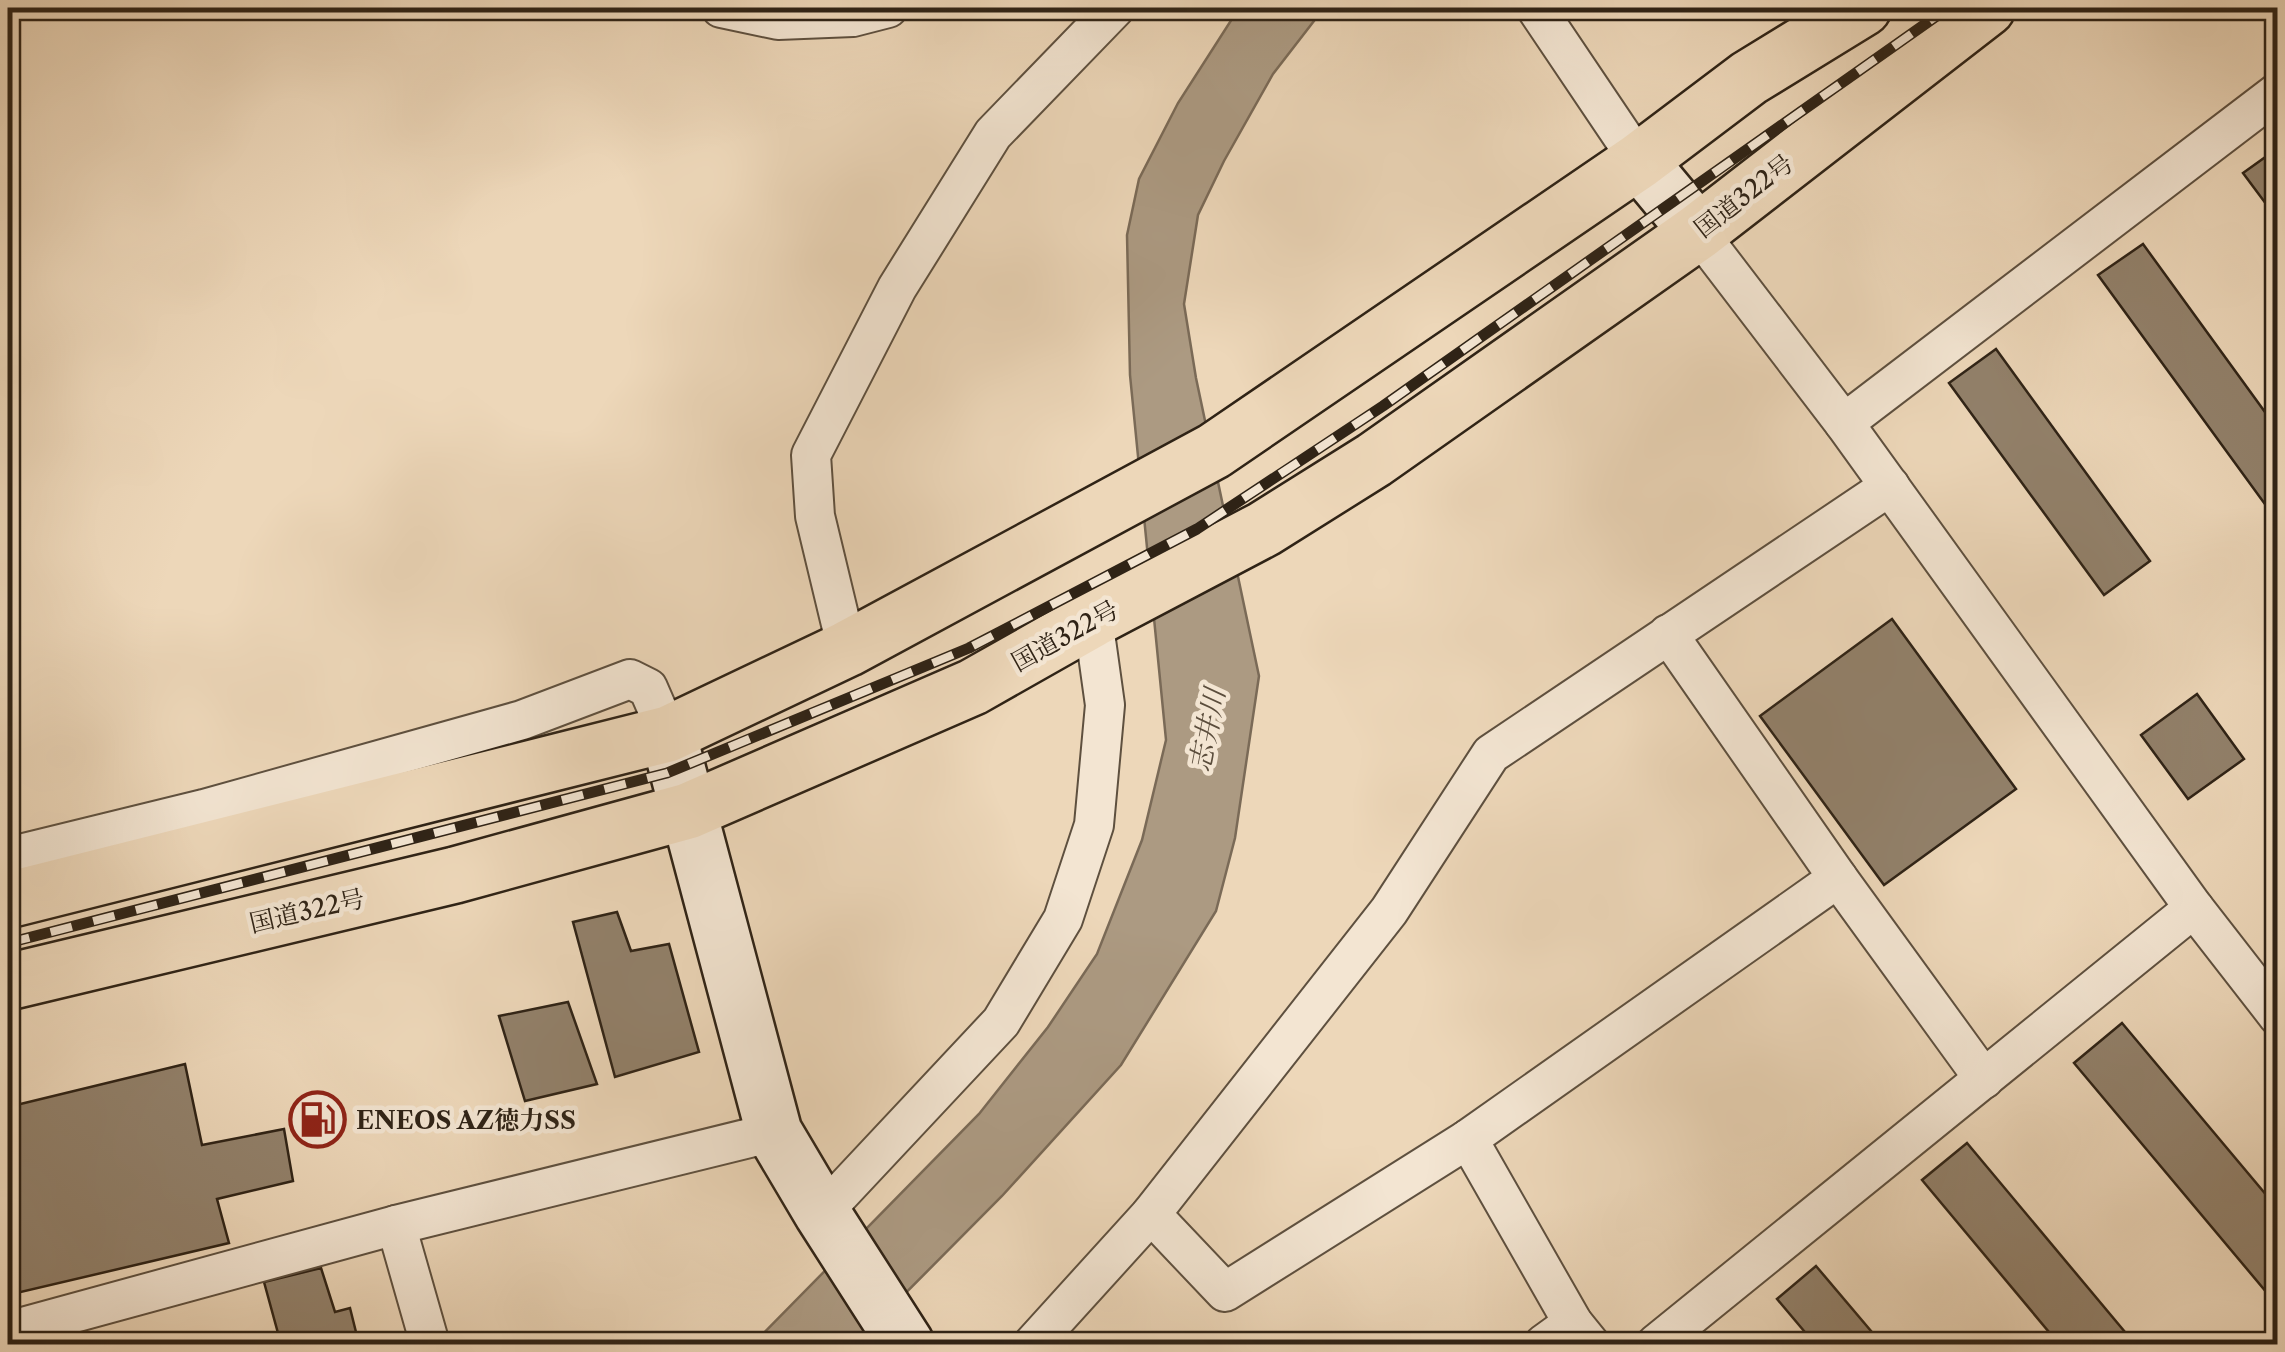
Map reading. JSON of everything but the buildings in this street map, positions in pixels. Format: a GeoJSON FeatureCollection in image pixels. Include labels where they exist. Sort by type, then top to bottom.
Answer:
{"type":"FeatureCollection","features":[{"type":"Feature","properties":{"kind":"highway"},"geometry":{"type":"LineString","coordinates":[[8,900],[668,734],[846,649],[1214,451],[1639,161],[1749,78],[1862,8]]}},
{"type":"Feature","properties":{"kind":"highway","name":"国道322号"},"geometry":{"type":"LineString","coordinates":[[8,982],[456,875],[688,811],[972,687],[1264,529],[1374,460],[1698,232],[1987,8]]}},
{"type":"Feature","properties":{"kind":"street"},"geometry":{"type":"LineString","coordinates":[[721,8],[778,20],[853,17],[888,8]]}},
{"type":"Feature","properties":{"kind":"street"},"geometry":{"type":"LineString","coordinates":[[846,649],[815,516],[811,455],[897,288],[993,134],[1115,8]]}},
{"type":"Feature","properties":{"kind":"street"},"geometry":{"type":"LineString","coordinates":[[1536,8],[1639,161],[1844,423],[2194,908],[2278,1016]]}},
{"type":"Feature","properties":{"kind":"street"},"geometry":{"type":"LineString","coordinates":[[1844,423],[2278,92]]}},
{"type":"Feature","properties":{"kind":"street"},"geometry":{"type":"LineString","coordinates":[[1033,1344],[1150,1214],[1389,911],[1490,754],[1890,486]]}},
{"type":"Feature","properties":{"kind":"street"},"geometry":{"type":"LineString","coordinates":[[828,1222],[1001,1022],[1063,919],[1094,825],[1105,705],[1093,619]]}},
{"type":"Feature","properties":{"kind":"street"},"geometry":{"type":"LineString","coordinates":[[1668,634],[1984,1079]]}},
{"type":"Feature","properties":{"kind":"street"},"geometry":{"type":"LineString","coordinates":[[8,856],[204,809],[522,720],[630,679],[648,688],[668,734],[774,1132],[906,1344]]}},
{"type":"Feature","properties":{"kind":"street"},"geometry":{"type":"LineString","coordinates":[[1150,1214],[1225,1292],[1468,1139],[1838,878]]}},
{"type":"Feature","properties":{"kind":"street"},"geometry":{"type":"LineString","coordinates":[[1656,1344],[2194,908]]}},
{"type":"Feature","properties":{"kind":"street"},"geometry":{"type":"LineString","coordinates":[[8,1331],[396,1225],[774,1132]]}},
{"type":"Feature","properties":{"kind":"street"},"geometry":{"type":"LineString","coordinates":[[1468,1139],[1569,1337]]}},
{"type":"Feature","properties":{"kind":"street"},"geometry":{"type":"LineString","coordinates":[[396,1225],[430,1344]]}},
{"type":"Feature","properties":{"kind":"water","name":"志井川"},"geometry":{"type":"Polygon","coordinates":[[[1239,8],[1324,8],[1273,74],[1198,215],[1184,304],[1259,676],[1235,838],[1216,911],[1121,1065],[1002,1196],[855,1344],[753,1344],[979,1114],[1048,1027],[1097,954],[1142,840],[1166,740],[1130,375],[1127,235],[1139,179],[1178,103],[1239,8]]]}},
{"type":"Feature","properties":{"kind":"railway"},"geometry":{"type":"LineString","coordinates":[[8,943],[667,773],[969,648],[1197,529],[1383,406],[1948,8]]}},
{"type":"Feature","properties":{"kind":"place","name":"ENEOS AZ徳力SS"},"geometry":{"type":"Point","coordinates":[317,1120]}}]}
